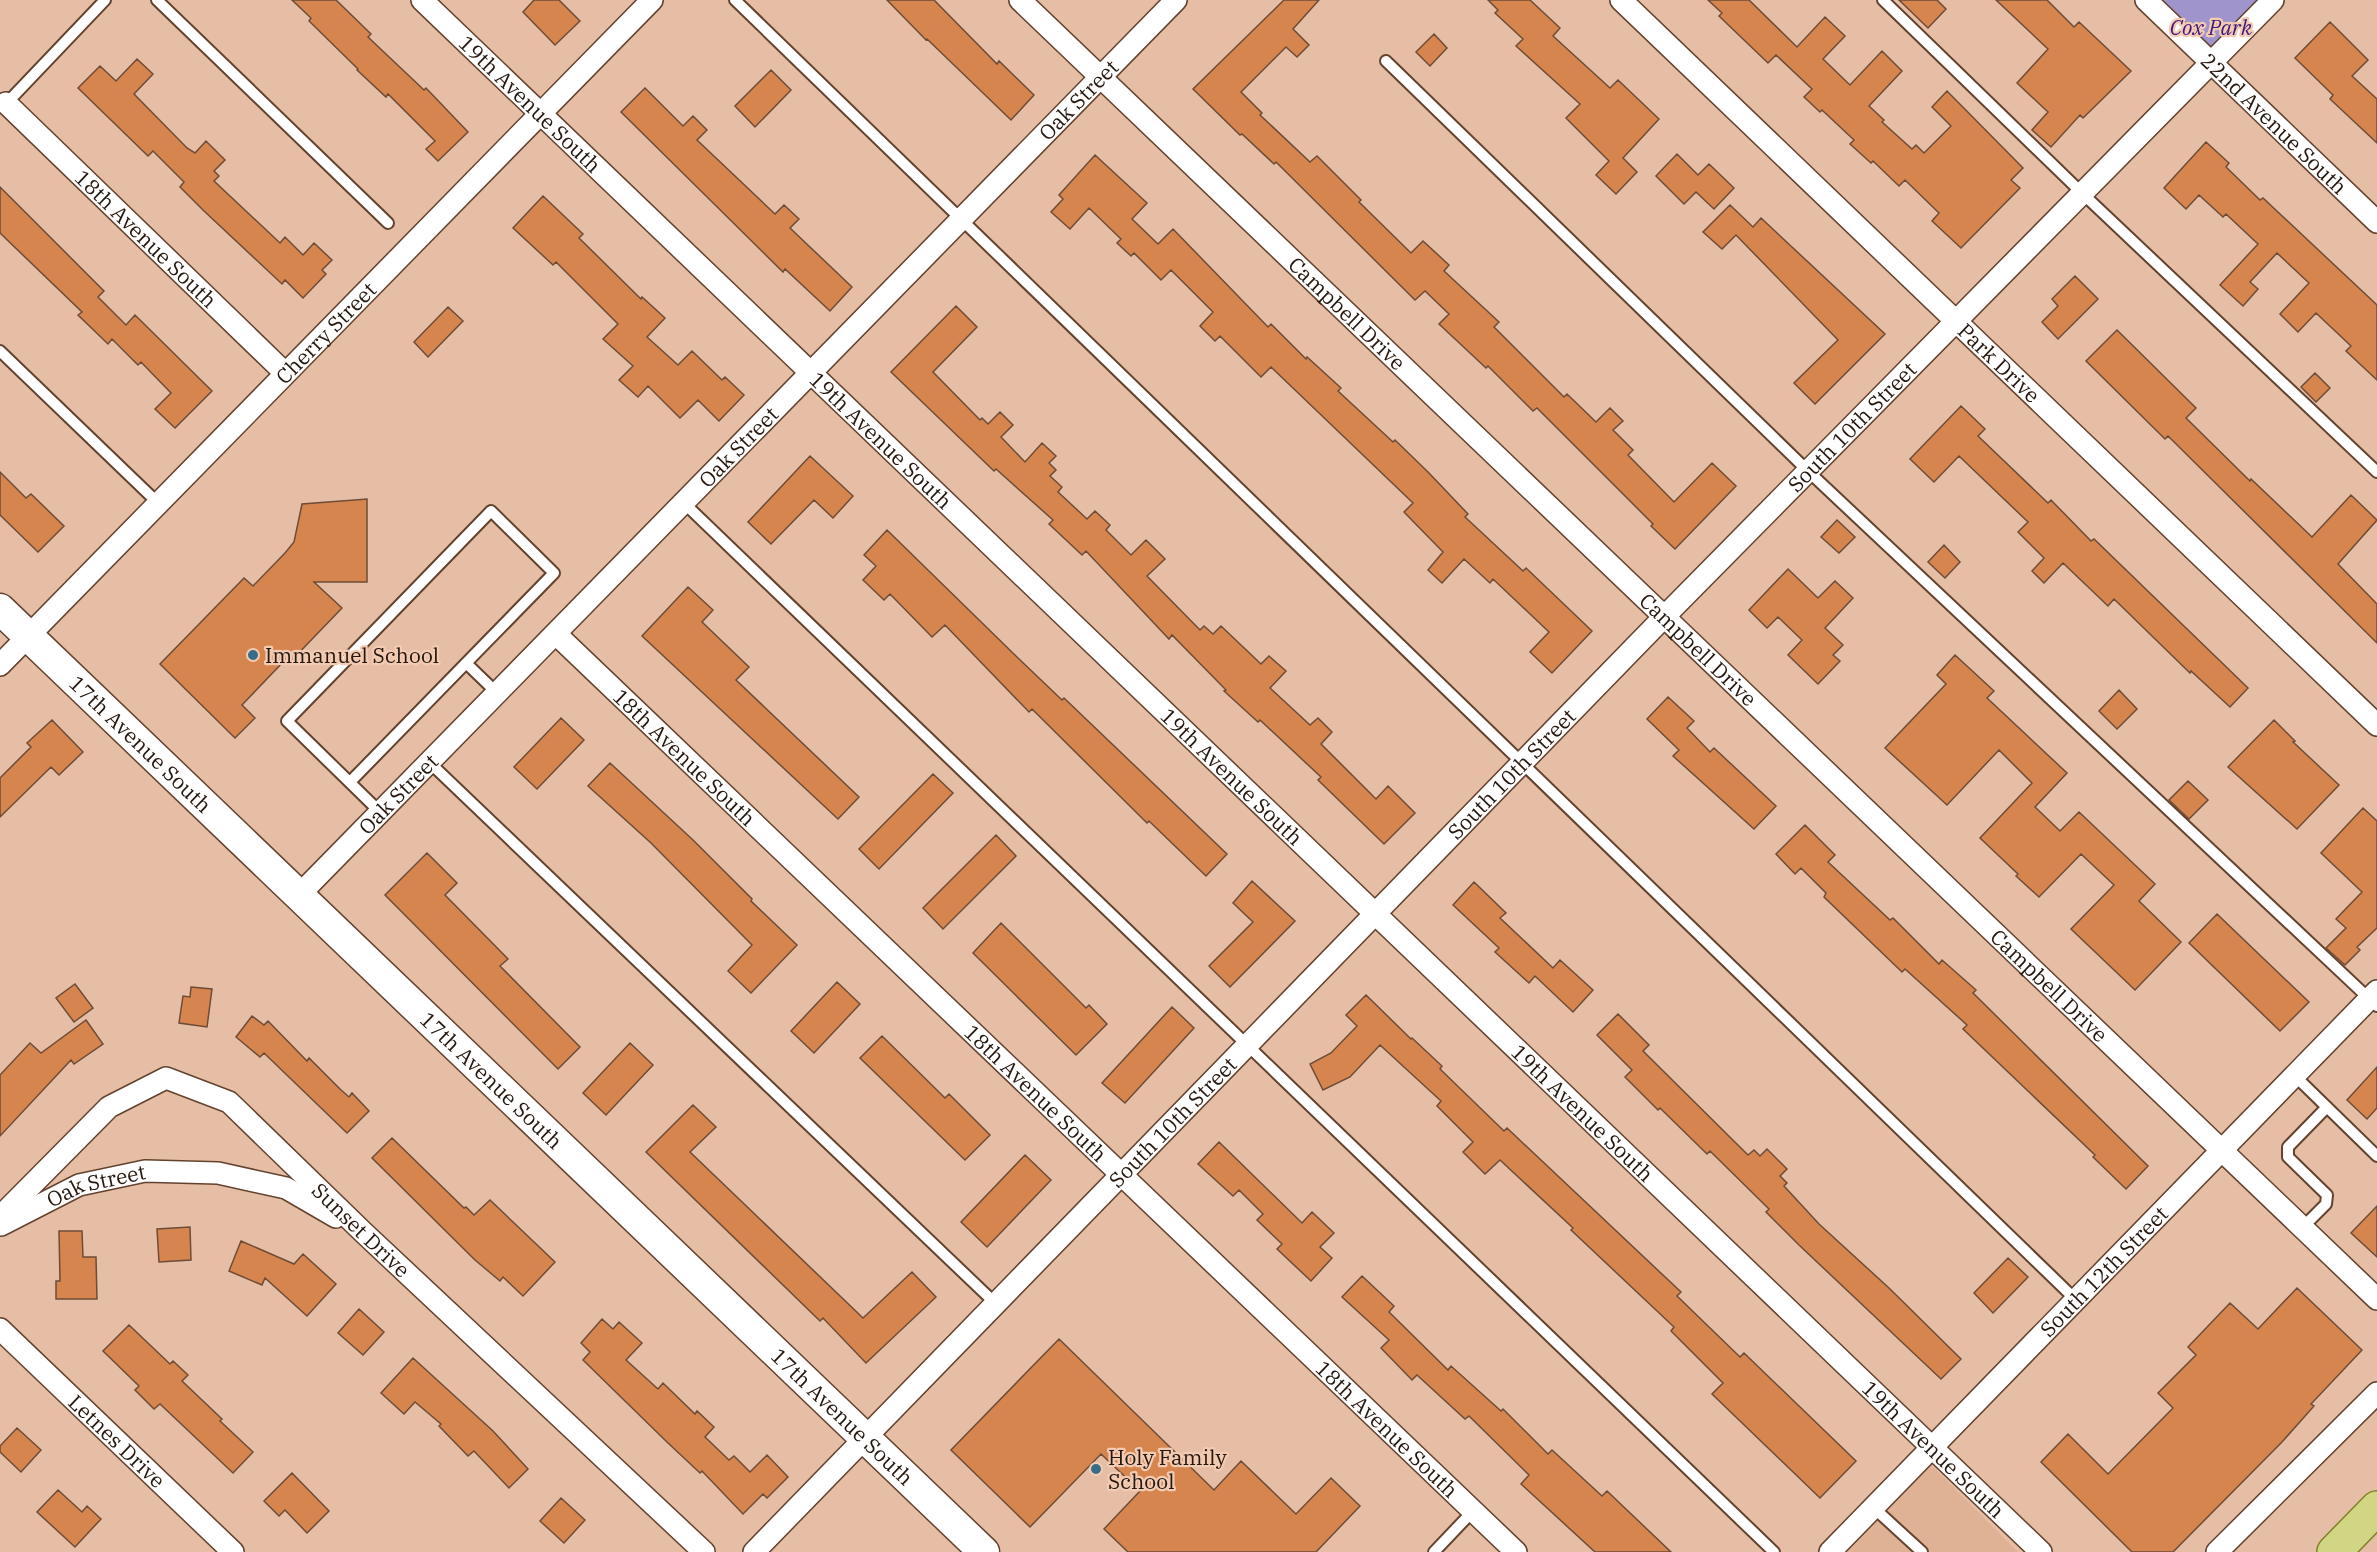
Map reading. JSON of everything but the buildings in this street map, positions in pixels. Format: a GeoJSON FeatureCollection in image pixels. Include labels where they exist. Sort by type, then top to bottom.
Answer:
{"type":"FeatureCollection","features":[{"type":"Feature","properties":{"kind":"main road"},"geometry":{"type":"LineString","coordinates":[[2334,1552],[2377,1508]]}},
{"type":"Feature","properties":{"kind":"street","name":"19th Avenue South"},"geometry":{"type":"LineString","coordinates":[[422,0],[1376,914],[2031,1546]]}},
{"type":"Feature","properties":{"kind":"street","name":"Cherry Street"},"geometry":{"type":"LineString","coordinates":[[0,665],[652,0]]}},
{"type":"Feature","properties":{"kind":"street","name":"Campbell Drive"},"geometry":{"type":"LineString","coordinates":[[1020,0],[2377,1299]]}},
{"type":"Feature","properties":{"kind":"street","name":"Oak Street"},"geometry":{"type":"LineString","coordinates":[[300,894],[1176,0]]}},
{"type":"Feature","properties":{"kind":"street","name":"Park Drive"},"geometry":{"type":"LineString","coordinates":[[1621,0],[2377,725]]}},
{"type":"Feature","properties":{"kind":"street","name":"22nd Avenue South"},"geometry":{"type":"LineString","coordinates":[[2145,0],[2377,222]]}},
{"type":"Feature","properties":{"kind":"street","name":"South 10th Street"},"geometry":{"type":"LineString","coordinates":[[754,1552],[1663,618],[2273,0]]}},
{"type":"Feature","properties":{"kind":"street","name":"18th Avenue South"},"geometry":{"type":"LineString","coordinates":[[3,107],[285,373]]}},
{"type":"Feature","properties":{"kind":"street","name":"17th Avenue South"},"geometry":{"type":"LineString","coordinates":[[0,609],[300,894],[984,1552]]}},
{"type":"Feature","properties":{"kind":"street","name":"18th Avenue South"},"geometry":{"type":"LineString","coordinates":[[556,634],[1516,1552]]}},
{"type":"Feature","properties":{"kind":"street","name":"South 12th Street"},"geometry":{"type":"LineString","coordinates":[[1830,1552],[2220,1151],[2374,999]]}},
{"type":"Feature","properties":{"kind":"street","name":"Sunset Drive"},"geometry":{"type":"LineString","coordinates":[[0,1217],[109,1107],[166,1078],[229,1102],[364,1233],[704,1552]]}},
{"type":"Feature","properties":{"kind":"street","name":"Oak Street"},"geometry":{"type":"LineString","coordinates":[[0,1225],[79,1185],[145,1171],[218,1173],[286,1188],[364,1233]]}},
{"type":"Feature","properties":{"kind":"street","name":"Letnes Drive"},"geometry":{"type":"LineString","coordinates":[[0,1329],[233,1552]]}},
{"type":"Feature","properties":{"kind":"street"},"geometry":{"type":"LineString","coordinates":[[2217,1552],[2377,1393]]}},
{"type":"Feature","properties":{"kind":"lane"},"geometry":{"type":"LineString","coordinates":[[3,107],[105,0]]}},
{"type":"Feature","properties":{"kind":"lane"},"geometry":{"type":"LineString","coordinates":[[157,0],[388,223]]}},
{"type":"Feature","properties":{"kind":"lane"},"geometry":{"type":"LineString","coordinates":[[735,0],[2076,1300]]}},
{"type":"Feature","properties":{"kind":"lane"},"geometry":{"type":"LineString","coordinates":[[1883,0],[2083,194],[2377,472]]}},
{"type":"Feature","properties":{"kind":"lane"},"geometry":{"type":"LineString","coordinates":[[1386,61],[1808,471],[2374,999]]}},
{"type":"Feature","properties":{"kind":"lane"},"geometry":{"type":"LineString","coordinates":[[0,351],[158,503]]}},
{"type":"Feature","properties":{"kind":"lane"},"geometry":{"type":"LineString","coordinates":[[684,503],[1774,1552]]}},
{"type":"Feature","properties":{"kind":"lane"},"geometry":{"type":"LineString","coordinates":[[350,782],[554,573],[491,511],[287,722],[380,812]]}},
{"type":"Feature","properties":{"kind":"lane"},"geometry":{"type":"LineString","coordinates":[[466,663],[497,693]]}},
{"type":"Feature","properties":{"kind":"lane"},"geometry":{"type":"LineString","coordinates":[[429,762],[995,1303]]}},
{"type":"Feature","properties":{"kind":"lane"},"geometry":{"type":"LineString","coordinates":[[2294,1076],[2377,1156]]}},
{"type":"Feature","properties":{"kind":"lane"},"geometry":{"type":"LineString","coordinates":[[2302,1228],[2326,1204],[2327,1195],[2288,1157],[2288,1147],[2327,1107]]}},
{"type":"Feature","properties":{"kind":"lane"},"geometry":{"type":"LineString","coordinates":[[1874,1508],[1922,1552]]}},
{"type":"Feature","properties":{"kind":"lane"},"geometry":{"type":"LineString","coordinates":[[1434,1552],[1473,1511]]}},
{"type":"Feature","properties":{"kind":"shaded area"},"geometry":{"type":"Polygon","coordinates":[[[1931,1465],[2018,1552],[1847,1552],[1931,1465]]]}},
{"type":"Feature","properties":{"kind":"green space","name":"Cox Park"},"geometry":{"type":"Polygon","coordinates":[[[2146,0],[2274,0],[2212,63],[2146,0]]]}},
{"type":"Feature","properties":{"kind":"place","name":"Immanuel School"},"geometry":{"type":"Point","coordinates":[253,655]}},
{"type":"Feature","properties":{"kind":"place","name":"Holy Family School"},"geometry":{"type":"Point","coordinates":[1096,1469]}}]}
